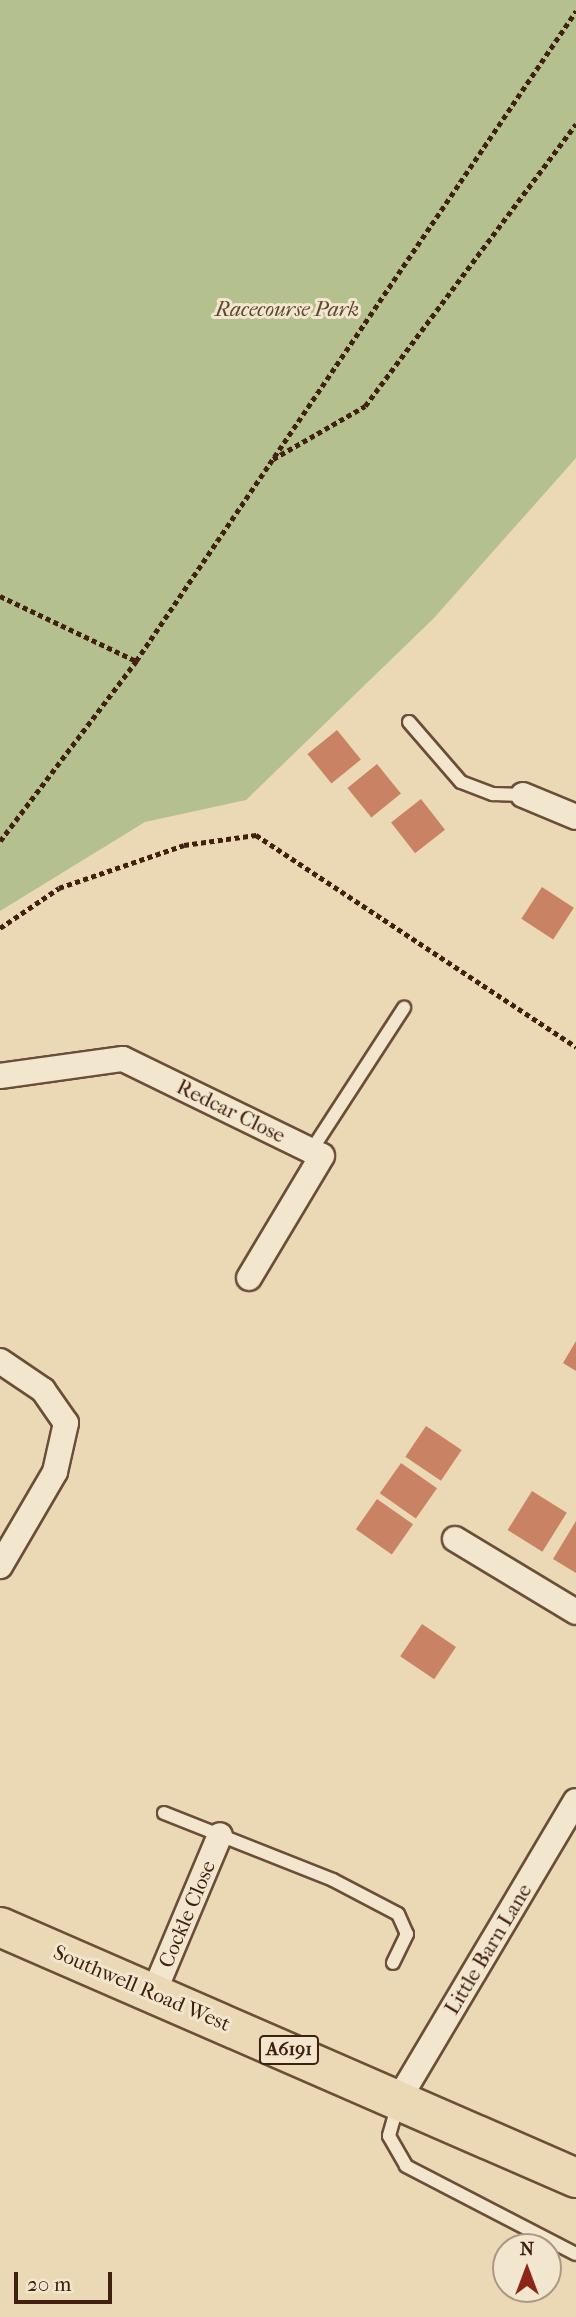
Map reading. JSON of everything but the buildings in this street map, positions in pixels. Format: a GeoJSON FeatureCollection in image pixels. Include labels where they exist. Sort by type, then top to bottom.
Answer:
{"type":"FeatureCollection","features":[{"type":"Feature","properties":{"kind":"main road","name":"Southwell Road West"},"geometry":{"type":"LineString","coordinates":[[0,1927],[401,2097],[576,2178]]}},
{"type":"Feature","properties":{"kind":"street"},"geometry":{"type":"LineString","coordinates":[[523,795],[576,817]]}},
{"type":"Feature","properties":{"kind":"street","name":"Redcar Close"},"geometry":{"type":"LineString","coordinates":[[0,1076],[123,1059],[322,1156],[249,1278]]}},
{"type":"Feature","properties":{"kind":"street"},"geometry":{"type":"LineString","coordinates":[[0,1362],[43,1391],[66,1423],[55,1472],[0,1566]]}},
{"type":"Feature","properties":{"kind":"street"},"geometry":{"type":"LineString","coordinates":[[455,1539],[576,1612]]}},
{"type":"Feature","properties":{"kind":"street","name":"Little Barn Lane"},"geometry":{"type":"LineString","coordinates":[[401,2097],[576,1801]]}},
{"type":"Feature","properties":{"kind":"street","name":"Cockle Close"},"geometry":{"type":"LineString","coordinates":[[154,1992],[219,1835]]}},
{"type":"Feature","properties":{"kind":"lane"},"geometry":{"type":"LineString","coordinates":[[409,722],[461,782],[494,794],[523,795]]}},
{"type":"Feature","properties":{"kind":"lane"},"geometry":{"type":"LineString","coordinates":[[311,1151],[404,1008]]}},
{"type":"Feature","properties":{"kind":"lane"},"geometry":{"type":"LineString","coordinates":[[164,1813],[398,1914],[407,1934],[393,1963]]}},
{"type":"Feature","properties":{"kind":"lane"},"geometry":{"type":"LineString","coordinates":[[401,2097],[389,2136],[406,2166],[576,2254]]}},
{"type":"Feature","properties":{"kind":"path"},"geometry":{"type":"LineString","coordinates":[[0,841],[136,661],[576,11]]}},
{"type":"Feature","properties":{"kind":"path"},"geometry":{"type":"LineString","coordinates":[[271,460],[365,406],[576,124]]}},
{"type":"Feature","properties":{"kind":"path"},"geometry":{"type":"LineString","coordinates":[[0,596],[136,661]]}},
{"type":"Feature","properties":{"kind":"path"},"geometry":{"type":"LineString","coordinates":[[0,928],[59,888],[184,845],[256,835],[576,1047]]}},
{"type":"Feature","properties":{"kind":"green space","name":"Racecourse Park"},"geometry":{"type":"Polygon","coordinates":[[[0,0],[576,0],[576,458],[434,618],[246,800],[145,822],[0,911],[0,0]]]}}]}
